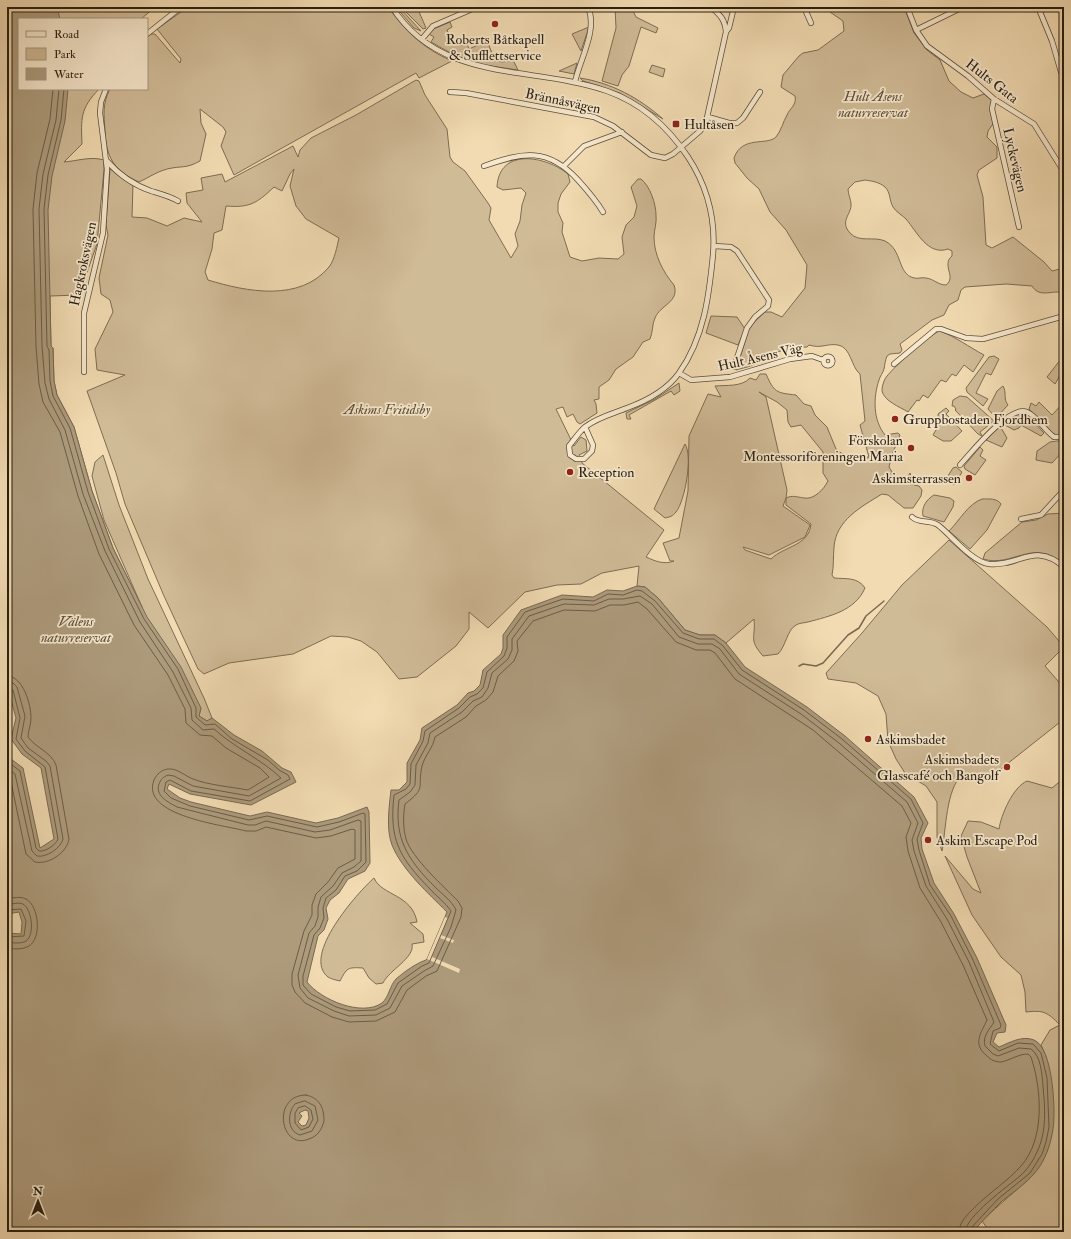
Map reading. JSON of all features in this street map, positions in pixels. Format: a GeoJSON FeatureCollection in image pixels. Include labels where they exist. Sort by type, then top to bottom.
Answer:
{"type":"FeatureCollection","features":[{"type":"Feature","properties":{"kind":"street"},"geometry":{"type":"LineString","coordinates":[[148,33],[181,7]]}},
{"type":"Feature","properties":{"kind":"street"},"geometry":{"type":"LineString","coordinates":[[392,7],[404,23],[422,40],[449,56],[467,63],[528,76],[575,82],[608,91],[635,104],[658,122],[681,147],[698,174],[707,197],[711,216],[714,246],[707,300],[701,327],[694,347],[679,373],[671,383],[652,396],[626,409],[598,419],[585,427],[569,446],[570,455],[576,459],[588,457],[592,451],[593,445],[585,427]]}},
{"type":"Feature","properties":{"kind":"street"},"geometry":{"type":"LineString","coordinates":[[575,82],[591,27],[591,17],[588,7]]}},
{"type":"Feature","properties":{"kind":"street"},"geometry":{"type":"LineString","coordinates":[[711,7],[723,17],[726,23],[726,32],[708,117],[729,123],[737,123],[743,118],[760,92]]}},
{"type":"Feature","properties":{"kind":"street"},"geometry":{"type":"LineString","coordinates":[[726,32],[729,28],[734,7]]}},
{"type":"Feature","properties":{"kind":"street"},"geometry":{"type":"LineString","coordinates":[[804,7],[811,23]]}},
{"type":"Feature","properties":{"kind":"street","name":"Hults Gata"},"geometry":{"type":"LineString","coordinates":[[907,7],[916,30],[930,49],[968,76],[994,99],[1034,124],[1064,172]]}},
{"type":"Feature","properties":{"kind":"street"},"geometry":{"type":"LineString","coordinates":[[916,30],[963,7]]}},
{"type":"Feature","properties":{"kind":"street"},"geometry":{"type":"LineString","coordinates":[[1038,7],[1061,72]]}},
{"type":"Feature","properties":{"kind":"street"},"geometry":{"type":"LineString","coordinates":[[422,40],[433,26],[470,10]]}},
{"type":"Feature","properties":{"kind":"street","name":"Hagkroksvägen"},"geometry":{"type":"LineString","coordinates":[[84,372],[84,313],[103,233],[107,162],[100,112],[101,102],[106,90]]}},
{"type":"Feature","properties":{"kind":"street","name":"Brännåsvägen"},"geometry":{"type":"LineString","coordinates":[[450,92],[466,93],[586,114],[601,119],[622,132],[645,152],[658,157],[669,156],[681,147],[701,129],[708,117]]}},
{"type":"Feature","properties":{"kind":"street","name":"Lyckevägen"},"geometry":{"type":"LineString","coordinates":[[994,99],[992,109],[1019,227]]}},
{"type":"Feature","properties":{"kind":"street"},"geometry":{"type":"LineString","coordinates":[[564,166],[584,146],[622,132]]}},
{"type":"Feature","properties":{"kind":"street"},"geometry":{"type":"LineString","coordinates":[[484,166],[508,158],[531,154],[550,158],[564,166],[584,187],[603,212]]}},
{"type":"Feature","properties":{"kind":"street"},"geometry":{"type":"LineString","coordinates":[[107,162],[117,172],[130,181],[150,190],[168,195],[178,201]]}},
{"type":"Feature","properties":{"kind":"street"},"geometry":{"type":"LineString","coordinates":[[714,246],[731,247],[737,251],[769,300],[768,306],[747,328],[734,367]]}},
{"type":"Feature","properties":{"kind":"street"},"geometry":{"type":"LineString","coordinates":[[894,364],[936,329],[941,329],[966,338],[983,339],[1064,316]]}},
{"type":"Feature","properties":{"kind":"street","name":"Hult Åsens Väg"},"geometry":{"type":"LineString","coordinates":[[679,373],[691,380],[730,377],[790,359],[812,356],[823,360]]}},
{"type":"Feature","properties":{"kind":"street"},"geometry":{"type":"LineString","coordinates":[[960,465],[1000,424],[1011,414],[1017,411],[1029,413],[1054,437],[1064,437]]}},
{"type":"Feature","properties":{"kind":"street"},"geometry":{"type":"LineString","coordinates":[[1020,519],[1033,518],[1043,514],[1064,490]]}},
{"type":"Feature","properties":{"kind":"street"},"geometry":{"type":"LineString","coordinates":[[912,517],[917,520],[934,522],[975,558],[984,563],[999,563],[1036,555],[1049,557],[1064,568]]}},
{"type":"Feature","properties":{"kind":"green space","name":"Välens naturreservat"},"geometry":{"type":"Polygon","coordinates":[[[7,7],[155,7],[142,18],[18,18],[18,90],[98,90],[88,102],[83,114],[82,144],[64,162],[89,159],[104,160],[104,170],[97,244],[79,295],[50,296],[51,346],[53,348],[54,381],[57,395],[74,427],[92,491],[113,548],[142,607],[104,520],[92,476],[95,462],[103,455],[119,505],[148,579],[212,718],[207,721],[199,716],[201,708],[7,693],[7,7]]]}},
{"type":"Feature","properties":{"kind":"green space"},"geometry":{"type":"Polygon","coordinates":[[[188,7],[388,7],[401,24],[424,45],[452,61],[419,78],[416,73],[234,175],[221,146],[226,132],[223,127],[200,109],[201,123],[206,134],[200,161],[189,166],[163,170],[139,182],[123,173],[113,162],[110,156],[107,148],[104,110],[107,94],[109,90],[148,90],[148,37],[151,34],[155,34],[180,63],[181,59],[157,29],[188,7]]]}},
{"type":"Feature","properties":{"kind":"green space"},"geometry":{"type":"Polygon","coordinates":[[[396,7],[399,7],[421,31],[414,28],[396,7]]]}},
{"type":"Feature","properties":{"kind":"green space"},"geometry":{"type":"Polygon","coordinates":[[[417,7],[426,28],[423,29],[406,12],[417,7]]]}},
{"type":"Feature","properties":{"kind":"green space"},"geometry":{"type":"Polygon","coordinates":[[[615,7],[631,7],[636,17],[658,28],[656,33],[641,27],[629,66],[622,75],[618,86],[602,81],[616,28],[615,7]]]}},
{"type":"Feature","properties":{"kind":"green space"},"geometry":{"type":"Polygon","coordinates":[[[826,7],[904,7],[914,33],[927,50],[940,60],[949,81],[961,92],[973,98],[984,94],[991,100],[995,121],[988,131],[987,137],[997,147],[997,158],[979,170],[977,175],[983,197],[986,245],[992,248],[1013,237],[1044,262],[1052,271],[1064,268],[1064,293],[1043,293],[1035,290],[1032,286],[1006,284],[965,287],[961,290],[958,300],[949,305],[944,315],[932,320],[900,344],[902,350],[900,353],[890,354],[887,356],[884,370],[877,387],[875,409],[878,423],[885,435],[898,433],[900,435],[889,467],[896,476],[903,480],[906,480],[910,473],[914,485],[919,486],[922,490],[921,496],[913,508],[904,508],[888,495],[882,494],[858,509],[839,529],[834,547],[832,575],[834,578],[851,579],[862,584],[865,588],[861,596],[848,607],[833,615],[796,625],[793,627],[778,654],[763,656],[754,642],[754,619],[726,643],[715,635],[700,635],[685,630],[658,598],[645,587],[637,586],[639,566],[602,573],[581,584],[557,585],[525,592],[488,628],[469,612],[469,629],[456,646],[417,677],[399,679],[377,652],[361,641],[348,637],[331,636],[293,654],[229,663],[204,674],[198,669],[164,596],[125,504],[116,473],[87,391],[125,375],[97,370],[95,349],[113,312],[110,300],[101,294],[99,278],[108,235],[106,225],[110,169],[133,184],[132,217],[147,218],[167,226],[184,218],[202,222],[187,203],[186,193],[203,190],[201,178],[222,174],[225,182],[293,146],[298,157],[300,150],[311,138],[356,115],[416,80],[419,81],[425,95],[447,129],[450,157],[453,162],[465,171],[488,203],[491,208],[489,220],[511,258],[518,246],[515,234],[520,221],[522,205],[526,193],[521,188],[503,190],[497,187],[500,174],[506,166],[515,161],[525,159],[536,160],[548,163],[568,174],[570,182],[561,194],[558,203],[558,212],[563,223],[562,232],[570,257],[582,261],[599,258],[618,259],[624,254],[622,237],[626,225],[634,217],[637,206],[631,187],[638,179],[641,179],[650,191],[654,201],[656,218],[654,244],[657,257],[666,275],[674,285],[674,296],[657,314],[653,323],[650,339],[643,342],[633,357],[616,369],[609,380],[599,387],[599,399],[594,400],[597,413],[580,424],[577,422],[573,414],[567,417],[563,407],[556,409],[574,446],[581,437],[586,440],[587,451],[579,455],[582,463],[664,530],[646,557],[667,563],[674,561],[670,561],[663,543],[679,538],[688,491],[689,436],[708,394],[721,397],[715,386],[743,383],[750,378],[756,380],[760,374],[766,374],[771,385],[776,390],[796,395],[804,404],[811,406],[815,415],[827,427],[836,449],[849,459],[869,457],[860,425],[865,421],[860,374],[846,349],[838,345],[809,345],[807,347],[784,350],[771,354],[760,358],[750,366],[736,370],[750,326],[765,312],[771,312],[782,317],[805,288],[807,265],[786,230],[770,212],[759,189],[747,178],[735,163],[734,158],[743,146],[755,142],[772,140],[778,135],[795,102],[795,96],[781,87],[783,75],[803,53],[818,50],[844,31],[843,21],[830,12],[826,7]],[[294,169],[282,191],[274,187],[258,201],[253,203],[241,206],[226,206],[222,230],[214,233],[212,249],[205,272],[208,280],[239,288],[272,291],[288,290],[317,278],[329,267],[339,238],[306,219],[296,206],[290,186],[294,169]],[[865,180],[855,182],[848,189],[851,208],[846,225],[850,233],[858,238],[881,240],[891,245],[898,256],[902,267],[909,276],[914,278],[929,279],[946,285],[950,278],[948,263],[952,256],[952,251],[948,249],[935,249],[924,242],[906,219],[894,209],[888,192],[883,185],[865,180]],[[759,392],[766,397],[787,490],[786,498],[792,496],[808,498],[815,496],[824,487],[828,481],[823,473],[823,452],[801,425],[791,427],[788,422],[787,410],[777,402],[759,392]],[[786,498],[783,506],[810,525],[805,537],[769,555],[743,547],[745,550],[771,559],[806,537],[811,524],[786,505],[786,498]]]}},
{"type":"Feature","properties":{"kind":"green space"},"geometry":{"type":"Polygon","coordinates":[[[450,22],[452,27],[447,30],[454,43],[459,45],[467,44],[469,49],[487,41],[495,60],[502,62],[513,60],[518,70],[484,65],[456,56],[431,42],[434,37],[429,34],[431,30],[450,22]]]}},
{"type":"Feature","properties":{"kind":"green space"},"geometry":{"type":"Polygon","coordinates":[[[589,27],[581,51],[572,34],[589,27]]]}},
{"type":"Feature","properties":{"kind":"green space"},"geometry":{"type":"Polygon","coordinates":[[[577,63],[574,74],[559,71],[577,63]]]}},
{"type":"Feature","properties":{"kind":"green space"},"geometry":{"type":"Polygon","coordinates":[[[652,65],[665,69],[663,77],[649,72],[652,65]]]}},
{"type":"Feature","properties":{"kind":"green space"},"geometry":{"type":"Polygon","coordinates":[[[580,78],[592,80],[624,92],[644,104],[663,119],[620,93],[583,81],[580,78]]]}},
{"type":"Feature","properties":{"kind":"green space"},"geometry":{"type":"Polygon","coordinates":[[[711,316],[737,317],[745,329],[738,345],[706,333],[711,316]]]}},
{"type":"Feature","properties":{"kind":"green space"},"geometry":{"type":"Polygon","coordinates":[[[940,331],[984,355],[973,372],[964,365],[956,376],[952,374],[946,382],[941,380],[928,398],[923,395],[919,401],[917,400],[908,412],[883,395],[882,386],[885,379],[894,368],[928,338],[940,331]]]}},
{"type":"Feature","properties":{"kind":"green space"},"geometry":{"type":"Polygon","coordinates":[[[1064,355],[1063,370],[1055,384],[1047,377],[1064,355]]]}},
{"type":"Feature","properties":{"kind":"green space"},"geometry":{"type":"Polygon","coordinates":[[[994,356],[999,359],[991,375],[986,373],[976,393],[988,399],[983,406],[967,392],[966,388],[989,357],[994,356]]]}},
{"type":"Feature","properties":{"kind":"green space"},"geometry":{"type":"Polygon","coordinates":[[[679,383],[680,391],[674,395],[671,391],[629,415],[631,419],[627,419],[626,413],[655,399],[679,383]]]}},
{"type":"Feature","properties":{"kind":"green space"},"geometry":{"type":"Polygon","coordinates":[[[1003,386],[1008,405],[996,418],[988,409],[997,391],[1003,386]]]}},
{"type":"Feature","properties":{"kind":"green space"},"geometry":{"type":"Polygon","coordinates":[[[960,396],[967,397],[994,421],[980,432],[982,436],[978,434],[955,410],[956,409],[954,406],[952,406],[953,400],[960,396]]]}},
{"type":"Feature","properties":{"kind":"green space"},"geometry":{"type":"Polygon","coordinates":[[[1039,402],[1052,415],[1064,402],[1064,432],[1058,435],[1054,434],[1029,409],[1031,403],[1036,406],[1039,402]]]}},
{"type":"Feature","properties":{"kind":"green space"},"geometry":{"type":"Polygon","coordinates":[[[946,408],[949,411],[946,414],[962,431],[951,441],[943,441],[933,435],[939,425],[938,414],[946,408]]]}},
{"type":"Feature","properties":{"kind":"green space"},"geometry":{"type":"Polygon","coordinates":[[[1019,413],[1028,416],[1044,433],[1041,436],[1021,425],[1019,428],[1014,430],[1005,425],[1014,415],[1019,413]]]}},
{"type":"Feature","properties":{"kind":"green space"},"geometry":{"type":"Polygon","coordinates":[[[1000,426],[1007,438],[1002,447],[986,440],[1000,426]]]}},
{"type":"Feature","properties":{"kind":"green space"},"geometry":{"type":"Polygon","coordinates":[[[1064,440],[1064,450],[1052,463],[1036,460],[1037,451],[1050,442],[1064,440]]]}},
{"type":"Feature","properties":{"kind":"green space"},"geometry":{"type":"Polygon","coordinates":[[[685,444],[688,458],[688,468],[685,489],[675,513],[665,518],[654,509],[685,444]]]}},
{"type":"Feature","properties":{"kind":"green space"},"geometry":{"type":"Polygon","coordinates":[[[980,447],[983,450],[980,456],[986,460],[975,475],[965,469],[964,466],[980,447]]]}},
{"type":"Feature","properties":{"kind":"green space"},"geometry":{"type":"Polygon","coordinates":[[[956,467],[962,472],[954,485],[946,479],[953,468],[956,467]]]}},
{"type":"Feature","properties":{"kind":"green space"},"geometry":{"type":"Polygon","coordinates":[[[934,495],[950,498],[954,501],[953,507],[944,522],[923,516],[925,504],[934,495]]]}},
{"type":"Feature","properties":{"kind":"green space"},"geometry":{"type":"Polygon","coordinates":[[[982,499],[995,500],[1001,504],[987,530],[970,549],[949,531],[968,508],[982,499]]]}},
{"type":"Feature","properties":{"kind":"green space"},"geometry":{"type":"Polygon","coordinates":[[[1064,513],[1064,564],[1053,556],[1042,553],[1032,553],[1004,560],[994,561],[983,559],[985,553],[1022,522],[1036,520],[1048,514],[1064,513]]]}},
{"type":"Feature","properties":{"kind":"green space"},"geometry":{"type":"Polygon","coordinates":[[[949,540],[1047,627],[1064,647],[1045,666],[1064,688],[1064,719],[1002,768],[994,779],[962,775],[957,781],[950,800],[942,851],[937,837],[937,802],[926,786],[905,773],[896,759],[888,741],[886,714],[878,696],[856,683],[828,679],[826,673],[902,585],[949,540]]]}},
{"type":"Feature","properties":{"kind":"green space"},"geometry":{"type":"Polygon","coordinates":[[[1064,778],[1064,1232],[990,1232],[982,1221],[1026,1181],[1037,1169],[1045,1156],[1050,1140],[1053,1120],[1051,1082],[1048,1063],[1041,1045],[1050,1030],[1060,1025],[1052,1017],[1045,1013],[1037,1011],[1026,1012],[1025,992],[1021,975],[1001,957],[972,915],[945,856],[973,889],[981,893],[967,857],[961,836],[968,821],[981,822],[999,829],[1002,816],[1008,802],[1022,784],[1027,781],[1052,788],[1064,778]]]}},
{"type":"Feature","properties":{"kind":"green space"},"geometry":{"type":"Polygon","coordinates":[[[374,878],[383,889],[409,906],[414,913],[417,922],[410,923],[423,934],[424,942],[412,944],[410,954],[390,973],[383,983],[376,984],[369,978],[363,968],[348,969],[340,981],[328,977],[322,967],[322,955],[326,940],[345,910],[356,896],[374,878]]]}},
{"type":"Feature","properties":{"kind":"water"},"geometry":{"type":"Polygon","coordinates":[[[7,7],[57,7],[60,18],[18,18],[18,90],[68,90],[65,121],[52,176],[48,210],[51,346],[53,348],[54,381],[57,395],[74,427],[92,491],[113,548],[147,617],[181,667],[201,708],[199,716],[207,721],[212,718],[234,735],[262,751],[282,768],[291,772],[296,782],[251,805],[190,794],[169,784],[167,789],[180,798],[191,802],[250,816],[267,812],[316,823],[338,818],[367,807],[369,812],[370,863],[365,871],[348,879],[339,893],[330,900],[326,908],[328,919],[324,930],[318,936],[307,982],[313,989],[332,1000],[353,1007],[374,1007],[382,1003],[396,979],[410,968],[427,959],[447,912],[424,889],[402,863],[392,845],[389,832],[391,790],[399,790],[407,782],[407,763],[420,740],[422,728],[457,705],[468,693],[474,691],[480,685],[483,670],[501,654],[503,648],[503,635],[521,610],[562,595],[593,597],[607,590],[623,591],[637,586],[645,587],[658,598],[685,630],[700,635],[715,635],[726,643],[745,667],[807,707],[845,736],[914,797],[928,823],[921,838],[922,849],[934,883],[954,914],[977,958],[1006,1025],[1005,1032],[997,1033],[993,1042],[999,1047],[1025,1038],[1034,1040],[1040,1045],[1045,1054],[1052,1081],[1054,1121],[1052,1134],[1045,1157],[1032,1176],[1002,1201],[973,1232],[7,1232],[7,933],[21,934],[22,922],[19,912],[7,914],[7,756],[23,768],[40,848],[54,839],[41,768],[22,754],[11,739],[16,718],[7,685],[7,7]],[[305,1110],[299,1113],[302,1116],[298,1122],[302,1126],[306,1125],[309,1118],[308,1111],[305,1110]]]}},
{"type":"Feature","properties":{"kind":"pier"},"geometry":{"type":"Polygon","coordinates":[[[445,917],[448,918],[441,935],[454,940],[453,943],[440,938],[432,957],[460,969],[459,973],[427,959],[445,917]]]}},
{"type":"Feature","properties":{"kind":"waterway"},"geometry":{"type":"LineString","coordinates":[[799,666],[803,664],[816,666],[823,663],[848,635],[859,628],[866,616],[884,601]]}},
{"type":"Feature","properties":{"kind":"place","name":"Roberts Båtkapell & Sufflettservice"},"geometry":{"type":"Point","coordinates":[495,24]}},
{"type":"Feature","properties":{"kind":"place","name":"Hultåsen"},"geometry":{"type":"Point","coordinates":[676,124]}},
{"type":"Feature","properties":{"kind":"place","name":"Gruppbostaden Fjordhem"},"geometry":{"type":"Point","coordinates":[895,419]}},
{"type":"Feature","properties":{"kind":"place","name":"Förskolan Montessoriföreningen Maria"},"geometry":{"type":"Point","coordinates":[911,448]}},
{"type":"Feature","properties":{"kind":"place","name":"Reception"},"geometry":{"type":"Point","coordinates":[570,472]}},
{"type":"Feature","properties":{"kind":"place","name":"Askimsterrassen"},"geometry":{"type":"Point","coordinates":[969,478]}},
{"type":"Feature","properties":{"kind":"place","name":"Askimsbadet"},"geometry":{"type":"Point","coordinates":[868,739]}},
{"type":"Feature","properties":{"kind":"place","name":"Askimsbadets Glasscafé och Bangolf"},"geometry":{"type":"Point","coordinates":[1007,767]}},
{"type":"Feature","properties":{"kind":"place","name":"Askim Escape Pod"},"geometry":{"type":"Point","coordinates":[928,840]}},
{"type":"Feature","properties":{"kind":"park label","name":"Hult Åsens naturreservat"},"geometry":{"type":"Point","coordinates":[873,104]}},
{"type":"Feature","properties":{"kind":"park label","name":"Askims Fritidsby"},"geometry":{"type":"Point","coordinates":[387,409]}}]}
